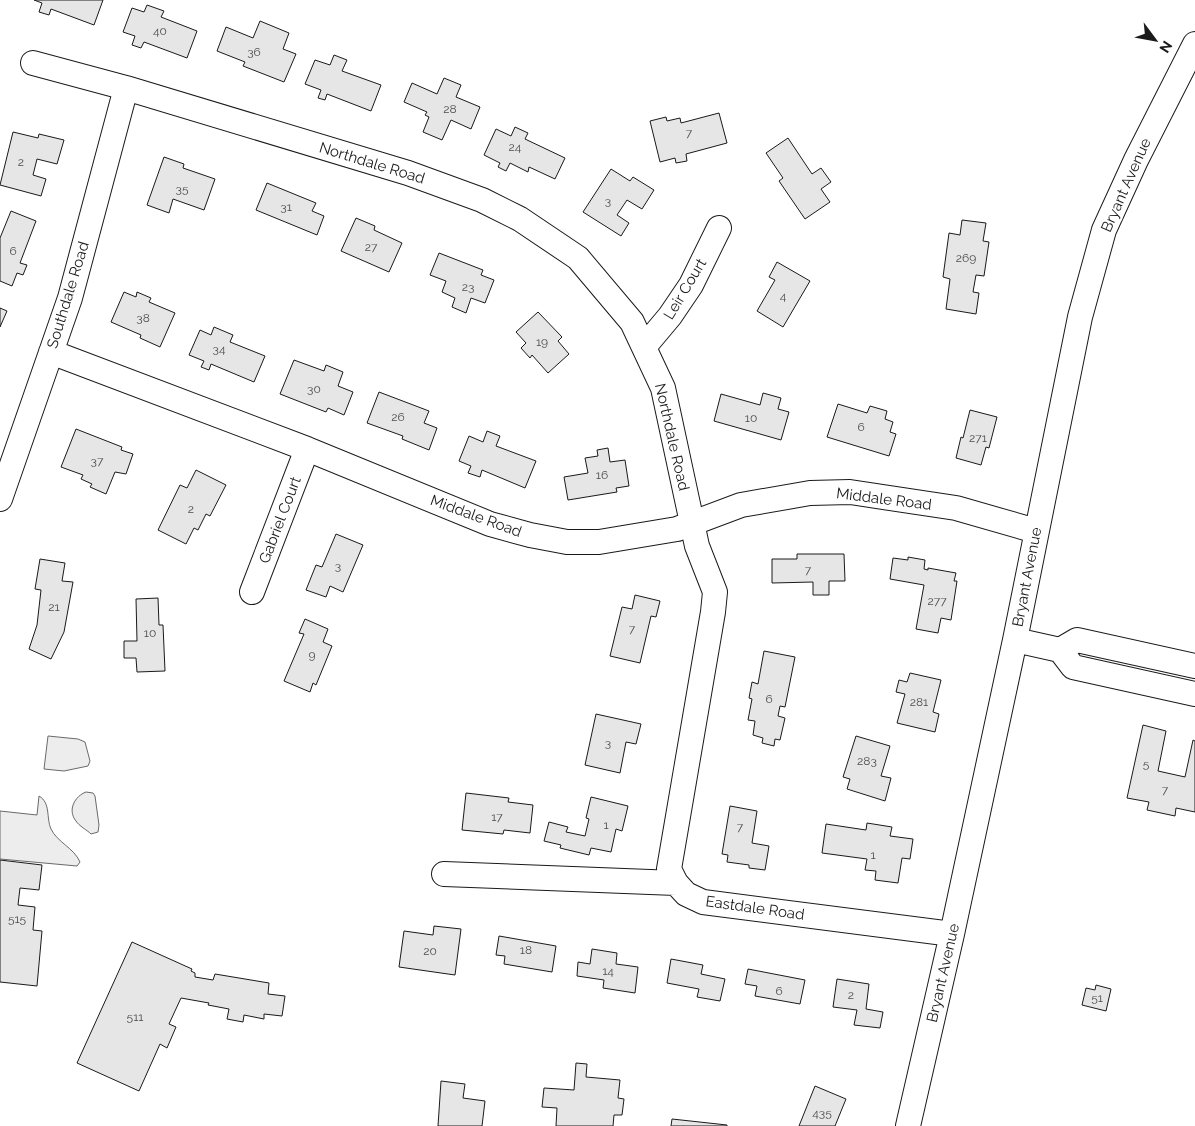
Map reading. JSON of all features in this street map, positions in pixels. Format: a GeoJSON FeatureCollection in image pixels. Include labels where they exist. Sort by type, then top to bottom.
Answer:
{"type":"FeatureCollection","features":[{"type":"Feature","properties":{"kind":"street","name":"Bryant Avenue"},"geometry":{"type":"LineString","coordinates":[[908,1126],[952,934],[1015,640],[1080,317],[1104,230],[1136,160],[1195,44]]}},
{"type":"Feature","properties":{"kind":"street","name":"Northdale Road"},"geometry":{"type":"LineString","coordinates":[[34,63],[126,88],[408,173],[490,204],[520,219],[578,258],[632,322],[663,388],[697,546],[715,592],[714,612],[669,869],[676,883]]}},
{"type":"Feature","properties":{"kind":"street","name":"Southdale Road"},"geometry":{"type":"LineString","coordinates":[[0,499],[70,298],[126,88]]}},
{"type":"Feature","properties":{"kind":"street","name":"Leir Court"},"geometry":{"type":"LineString","coordinates":[[644,347],[670,316],[691,285],[719,228]]}},
{"type":"Feature","properties":{"kind":"street","name":"Middale Road"},"geometry":{"type":"LineString","coordinates":[[51,352],[308,448],[490,524],[530,536],[567,542],[599,542],[677,529],[741,505],[810,493],[850,492],[956,508],[1036,531]]}},
{"type":"Feature","properties":{"kind":"street","name":"Gabriel Court"},"geometry":{"type":"LineString","coordinates":[[252,592],[308,448]]}},
{"type":"Feature","properties":{"kind":"street"},"geometry":{"type":"LineString","coordinates":[[1015,640],[1060,650],[1073,667],[1195,694]]}},
{"type":"Feature","properties":{"kind":"street"},"geometry":{"type":"LineString","coordinates":[[1060,650],[1078,640],[1195,666]]}},
{"type":"Feature","properties":{"kind":"street"},"geometry":{"type":"LineString","coordinates":[[444,874],[676,883]]}},
{"type":"Feature","properties":{"kind":"street","name":"Eastdale Road"},"geometry":{"type":"LineString","coordinates":[[676,883],[686,894],[703,902],[952,934]]}},
{"type":"Feature","properties":{"kind":"shaded area"},"geometry":{"type":"Polygon","coordinates":[[[48,736],[78,739],[85,742],[90,761],[88,766],[64,771],[44,769],[48,736]]]}},
{"type":"Feature","properties":{"kind":"shaded area"},"geometry":{"type":"Polygon","coordinates":[[[86,792],[93,793],[95,796],[99,825],[98,832],[91,834],[77,823],[72,812],[76,800],[86,792]]]}},
{"type":"Feature","properties":{"kind":"shaded area"},"geometry":{"type":"Polygon","coordinates":[[[39,796],[47,807],[51,829],[57,838],[77,857],[80,862],[77,866],[0,859],[0,811],[37,815],[39,796]]]}},
{"type":"Feature","properties":{"kind":"building"},"geometry":{"type":"Polygon","coordinates":[[[34,0],[103,0],[94,25],[51,9],[49,15],[39,12],[42,3],[34,0]]]}},
{"type":"Feature","properties":{"kind":"building"},"geometry":{"type":"Polygon","coordinates":[[[147,5],[164,11],[161,17],[197,31],[187,58],[144,42],[141,48],[132,45],[135,36],[123,32],[132,8],[144,12],[147,5]]]}},
{"type":"Feature","properties":{"kind":"building"},"geometry":{"type":"Polygon","coordinates":[[[260,21],[289,33],[283,49],[296,54],[284,82],[243,66],[245,62],[217,51],[226,27],[253,38],[260,21]]]}},
{"type":"Feature","properties":{"kind":"building"},"geometry":{"type":"Polygon","coordinates":[[[334,55],[347,60],[342,71],[381,85],[371,111],[327,94],[325,100],[318,98],[321,90],[305,84],[315,60],[330,65],[334,55]]]}},
{"type":"Feature","properties":{"kind":"building"},"geometry":{"type":"Polygon","coordinates":[[[444,78],[461,85],[456,97],[480,107],[471,129],[451,120],[442,140],[423,132],[429,117],[425,115],[427,112],[404,102],[412,83],[437,94],[444,78]]]}},
{"type":"Feature","properties":{"kind":"building"},"geometry":{"type":"Polygon","coordinates":[[[719,113],[727,143],[686,154],[687,161],[676,163],[675,158],[660,162],[650,121],[666,117],[667,121],[680,118],[681,123],[719,113]]]}},
{"type":"Feature","properties":{"kind":"building"},"geometry":{"type":"Polygon","coordinates":[[[515,127],[528,133],[525,139],[565,158],[555,179],[529,167],[528,172],[510,163],[506,171],[498,167],[500,163],[484,155],[496,129],[511,136],[515,127]]]}},
{"type":"Feature","properties":{"kind":"building"},"geometry":{"type":"Polygon","coordinates":[[[13,132],[38,138],[39,134],[64,140],[57,164],[37,159],[33,175],[46,179],[41,196],[0,185],[13,132]]]}},
{"type":"Feature","properties":{"kind":"building"},"geometry":{"type":"Polygon","coordinates":[[[788,138],[812,174],[821,168],[831,182],[821,189],[830,202],[805,219],[779,181],[783,178],[766,153],[788,138]]]}},
{"type":"Feature","properties":{"kind":"building"},"geometry":{"type":"Polygon","coordinates":[[[164,157],[184,164],[183,168],[215,179],[204,210],[173,199],[169,213],[147,205],[164,157]]]}},
{"type":"Feature","properties":{"kind":"building"},"geometry":{"type":"Polygon","coordinates":[[[611,169],[630,181],[633,177],[654,190],[642,209],[627,200],[617,215],[629,223],[621,236],[583,212],[611,169]]]}},
{"type":"Feature","properties":{"kind":"building"},"geometry":{"type":"Polygon","coordinates":[[[267,183],[316,203],[312,211],[324,216],[317,235],[256,210],[267,183]]]}},
{"type":"Feature","properties":{"kind":"building"},"geometry":{"type":"Polygon","coordinates":[[[11,211],[36,221],[20,263],[27,265],[23,275],[17,273],[12,286],[0,281],[0,238],[11,211]]]}},
{"type":"Feature","properties":{"kind":"building"},"geometry":{"type":"Polygon","coordinates":[[[356,218],[375,226],[374,230],[402,243],[389,272],[341,251],[356,218]]]}},
{"type":"Feature","properties":{"kind":"building"},"geometry":{"type":"Polygon","coordinates":[[[962,220],[986,223],[983,241],[989,242],[984,276],[976,275],[973,292],[979,293],[976,314],[946,309],[950,279],[943,277],[949,233],[960,235],[962,220]]]}},
{"type":"Feature","properties":{"kind":"building"},"geometry":{"type":"Polygon","coordinates":[[[439,253],[483,270],[481,275],[494,280],[485,303],[471,298],[466,313],[452,307],[455,298],[442,292],[446,281],[430,275],[439,253]]]}},
{"type":"Feature","properties":{"kind":"building"},"geometry":{"type":"Polygon","coordinates":[[[777,262],[810,281],[783,327],[757,311],[775,280],[769,277],[777,262]]]}},
{"type":"Feature","properties":{"kind":"building"},"geometry":{"type":"Polygon","coordinates":[[[124,292],[136,297],[137,292],[151,298],[149,302],[175,313],[160,347],[140,338],[141,335],[111,322],[124,292]]]}},
{"type":"Feature","properties":{"kind":"building"},"geometry":{"type":"Polygon","coordinates":[[[0,308],[7,311],[0,327],[0,308]]]}},
{"type":"Feature","properties":{"kind":"building"},"geometry":{"type":"Polygon","coordinates":[[[538,312],[562,337],[558,341],[569,354],[548,373],[532,355],[530,358],[521,348],[526,343],[516,332],[538,312]]]}},
{"type":"Feature","properties":{"kind":"building"},"geometry":{"type":"Polygon","coordinates":[[[214,327],[233,335],[230,342],[265,356],[254,382],[211,364],[209,370],[201,367],[204,361],[189,355],[200,330],[211,335],[214,327]]]}},
{"type":"Feature","properties":{"kind":"building"},"geometry":{"type":"Polygon","coordinates":[[[294,360],[324,371],[326,365],[343,372],[338,386],[353,392],[344,415],[328,408],[326,412],[280,394],[294,360]]]}},
{"type":"Feature","properties":{"kind":"building"},"geometry":{"type":"Polygon","coordinates":[[[379,392],[429,411],[424,423],[437,428],[429,450],[402,439],[403,436],[367,423],[379,392]]]}},
{"type":"Feature","properties":{"kind":"building"},"geometry":{"type":"Polygon","coordinates":[[[763,393],[781,398],[778,409],[789,412],[781,440],[714,421],[721,394],[760,405],[763,393]]]}},
{"type":"Feature","properties":{"kind":"building"},"geometry":{"type":"Polygon","coordinates":[[[838,404],[867,413],[870,406],[887,411],[885,419],[893,422],[890,432],[896,434],[889,456],[827,437],[838,404]]]}},
{"type":"Feature","properties":{"kind":"building"},"geometry":{"type":"Polygon","coordinates":[[[970,410],[997,417],[989,448],[986,447],[981,465],[956,458],[970,410]]]}},
{"type":"Feature","properties":{"kind":"building"},"geometry":{"type":"Polygon","coordinates":[[[76,429],[122,447],[121,450],[133,454],[126,474],[115,472],[106,494],[90,487],[92,484],[81,479],[83,475],[61,467],[76,429]]]}},
{"type":"Feature","properties":{"kind":"building"},"geometry":{"type":"Polygon","coordinates":[[[487,431],[500,436],[496,446],[536,461],[525,488],[482,470],[480,477],[468,473],[471,466],[459,461],[469,436],[483,442],[487,431]]]}},
{"type":"Feature","properties":{"kind":"building"},"geometry":{"type":"Polygon","coordinates":[[[608,448],[610,462],[625,460],[629,486],[616,488],[617,492],[568,500],[564,477],[588,473],[585,458],[598,456],[597,450],[608,448]]]}},
{"type":"Feature","properties":{"kind":"building"},"geometry":{"type":"Polygon","coordinates":[[[196,470],[226,485],[210,516],[206,514],[198,530],[194,528],[186,544],[158,530],[180,485],[187,488],[196,470]]]}},
{"type":"Feature","properties":{"kind":"building"},"geometry":{"type":"Polygon","coordinates":[[[336,534],[363,545],[343,592],[330,586],[326,597],[306,590],[316,565],[322,567],[336,534]]]}},
{"type":"Feature","properties":{"kind":"building"},"geometry":{"type":"Polygon","coordinates":[[[797,554],[844,554],[845,581],[829,581],[829,595],[813,595],[813,582],[772,583],[772,559],[797,559],[797,554]]]}},
{"type":"Feature","properties":{"kind":"building"},"geometry":{"type":"Polygon","coordinates":[[[908,557],[925,560],[924,569],[956,573],[954,581],[957,581],[951,620],[941,618],[938,633],[916,629],[924,585],[890,579],[893,558],[908,560],[908,557]]]}},
{"type":"Feature","properties":{"kind":"building"},"geometry":{"type":"Polygon","coordinates":[[[40,559],[65,563],[62,581],[73,582],[64,632],[51,659],[29,649],[37,625],[41,590],[35,589],[40,559]]]}},
{"type":"Feature","properties":{"kind":"building"},"geometry":{"type":"Polygon","coordinates":[[[635,595],[660,601],[656,617],[651,616],[640,663],[610,656],[622,607],[632,609],[635,595]]]}},
{"type":"Feature","properties":{"kind":"building"},"geometry":{"type":"Polygon","coordinates":[[[158,598],[159,625],[163,625],[165,671],[137,672],[136,658],[124,658],[124,641],[137,641],[136,599],[158,598]]]}},
{"type":"Feature","properties":{"kind":"building"},"geometry":{"type":"Polygon","coordinates":[[[305,619],[328,629],[323,642],[332,646],[316,685],[313,683],[310,692],[284,681],[304,634],[299,633],[305,619]]]}},
{"type":"Feature","properties":{"kind":"building"},"geometry":{"type":"Polygon","coordinates":[[[764,651],[795,657],[785,707],[780,706],[778,716],[785,718],[780,740],[775,739],[774,746],[762,743],[763,738],[753,735],[755,721],[748,720],[752,699],[749,698],[752,682],[758,684],[764,651]]]}},
{"type":"Feature","properties":{"kind":"building"},"geometry":{"type":"Polygon","coordinates":[[[910,673],[941,680],[933,712],[939,714],[935,732],[897,723],[905,694],[896,692],[899,680],[907,682],[910,673]]]}},
{"type":"Feature","properties":{"kind":"building"},"geometry":{"type":"Polygon","coordinates":[[[596,714],[641,724],[636,744],[626,742],[620,773],[585,765],[596,714]]]}},
{"type":"Feature","properties":{"kind":"building"},"geometry":{"type":"Polygon","coordinates":[[[1143,725],[1166,731],[1158,771],[1185,777],[1193,740],[1195,741],[1195,812],[1176,808],[1175,816],[1147,810],[1149,802],[1127,798],[1143,725]]]}},
{"type":"Feature","properties":{"kind":"building"},"geometry":{"type":"Polygon","coordinates":[[[856,736],[890,746],[881,776],[891,778],[885,801],[847,789],[850,779],[843,777],[856,736]]]}},
{"type":"Feature","properties":{"kind":"building"},"geometry":{"type":"Polygon","coordinates":[[[466,793],[509,798],[508,802],[533,805],[530,833],[504,830],[503,834],[462,830],[466,793]]]}},
{"type":"Feature","properties":{"kind":"building"},"geometry":{"type":"Polygon","coordinates":[[[591,797],[628,806],[622,831],[616,829],[611,852],[591,848],[589,855],[560,848],[561,845],[544,841],[549,822],[568,827],[566,832],[585,836],[589,819],[586,818],[591,797]]]}},
{"type":"Feature","properties":{"kind":"building"},"geometry":{"type":"Polygon","coordinates":[[[730,806],[757,811],[752,843],[769,846],[765,870],[749,868],[749,865],[727,862],[728,855],[722,854],[730,806]]]}},
{"type":"Feature","properties":{"kind":"building"},"geometry":{"type":"Polygon","coordinates":[[[867,823],[892,827],[890,836],[913,839],[910,859],[902,858],[898,883],[875,880],[876,871],[865,870],[867,859],[822,853],[826,824],[866,830],[867,823]]]}},
{"type":"Feature","properties":{"kind":"building"},"geometry":{"type":"Polygon","coordinates":[[[0,860],[42,865],[39,890],[20,888],[18,905],[35,907],[33,930],[42,931],[37,986],[0,982],[0,860]]]}},
{"type":"Feature","properties":{"kind":"building"},"geometry":{"type":"Polygon","coordinates":[[[434,926],[461,929],[455,975],[399,967],[404,931],[433,935],[434,926]]]}},
{"type":"Feature","properties":{"kind":"building"},"geometry":{"type":"Polygon","coordinates":[[[499,936],[556,946],[552,972],[504,964],[505,956],[496,955],[499,936]]]}},
{"type":"Feature","properties":{"kind":"building"},"geometry":{"type":"Polygon","coordinates":[[[132,942],[192,969],[191,971],[195,973],[195,977],[213,980],[215,974],[269,983],[268,994],[285,996],[282,1016],[264,1014],[264,1019],[244,1015],[243,1022],[227,1019],[229,1009],[181,998],[169,1024],[176,1027],[167,1048],[160,1044],[139,1091],[77,1063],[132,942]]]}},
{"type":"Feature","properties":{"kind":"building"},"geometry":{"type":"Polygon","coordinates":[[[592,949],[617,953],[616,964],[638,967],[635,993],[603,988],[604,980],[577,976],[578,962],[590,964],[592,949]]]}},
{"type":"Feature","properties":{"kind":"building"},"geometry":{"type":"Polygon","coordinates":[[[671,959],[703,965],[701,974],[725,979],[720,1001],[697,997],[699,989],[667,983],[671,959]]]}},
{"type":"Feature","properties":{"kind":"building"},"geometry":{"type":"Polygon","coordinates":[[[748,969],[805,980],[800,1004],[755,996],[757,986],[745,984],[748,969]]]}},
{"type":"Feature","properties":{"kind":"building"},"geometry":{"type":"Polygon","coordinates":[[[837,979],[869,984],[866,1009],[883,1012],[880,1028],[854,1025],[857,1010],[833,1007],[837,979]]]}},
{"type":"Feature","properties":{"kind":"building"},"geometry":{"type":"Polygon","coordinates":[[[1096,985],[1111,989],[1106,1011],[1082,1005],[1086,988],[1095,990],[1096,985]]]}},
{"type":"Feature","properties":{"kind":"building"},"geometry":{"type":"Polygon","coordinates":[[[576,1063],[587,1064],[586,1077],[620,1080],[618,1098],[624,1099],[622,1115],[614,1115],[613,1126],[556,1126],[557,1108],[542,1107],[544,1088],[574,1090],[576,1063]]]}},
{"type":"Feature","properties":{"kind":"building"},"geometry":{"type":"Polygon","coordinates":[[[441,1081],[465,1084],[463,1098],[485,1101],[482,1126],[438,1126],[441,1081]]]}},
{"type":"Feature","properties":{"kind":"building"},"geometry":{"type":"Polygon","coordinates":[[[815,1086],[846,1099],[835,1126],[799,1126],[815,1086]]]}},
{"type":"Feature","properties":{"kind":"building"},"geometry":{"type":"Polygon","coordinates":[[[672,1119],[727,1125],[727,1126],[671,1126],[672,1119]]]}}]}
